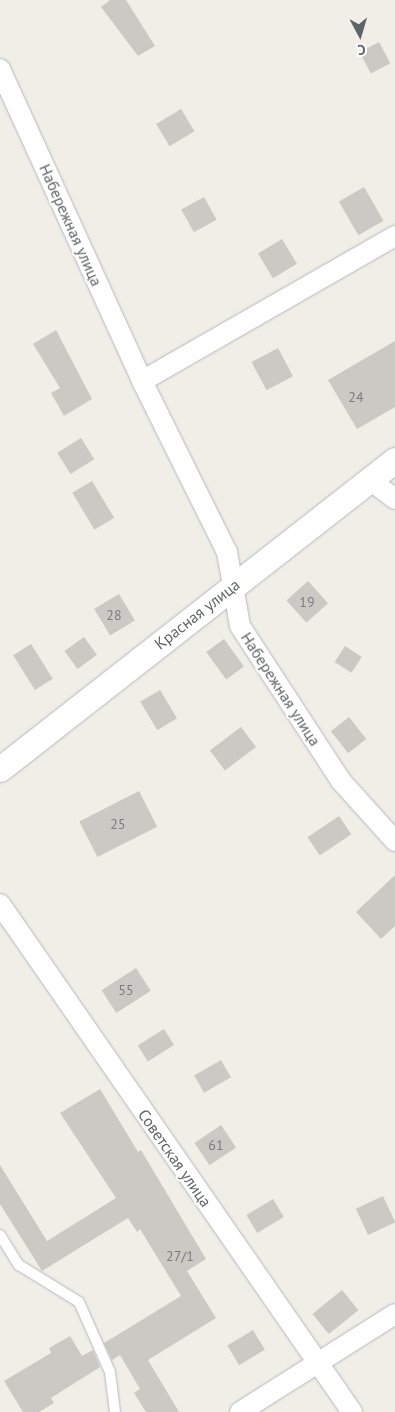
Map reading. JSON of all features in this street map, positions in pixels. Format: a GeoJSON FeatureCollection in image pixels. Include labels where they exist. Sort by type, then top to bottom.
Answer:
{"type":"FeatureCollection","features":[{"type":"Feature","properties":{"kind":"street","name":"Набережная улица"},"geometry":{"type":"LineString","coordinates":[[0,69],[142,381],[227,552],[231,587],[245,634],[342,781],[395,841]]}},
{"type":"Feature","properties":{"kind":"street"},"geometry":{"type":"LineString","coordinates":[[142,381],[395,236]]}},
{"type":"Feature","properties":{"kind":"street","name":"Красная улица"},"geometry":{"type":"LineString","coordinates":[[0,769],[395,460]]}},
{"type":"Feature","properties":{"kind":"street"},"geometry":{"type":"LineString","coordinates":[[370,480],[395,500]]}},
{"type":"Feature","properties":{"kind":"street","name":"Советская улица"},"geometry":{"type":"LineString","coordinates":[[0,904],[352,1412]]}},
{"type":"Feature","properties":{"kind":"street"},"geometry":{"type":"LineString","coordinates":[[240,1412],[318,1365],[395,1314]]}},
{"type":"Feature","properties":{"kind":"lane"},"geometry":{"type":"LineString","coordinates":[[0,1235],[19,1264],[80,1302],[110,1372],[115,1412]]}},
{"type":"Feature","properties":{"kind":"building"},"geometry":{"type":"Polygon","coordinates":[[[110,0],[126,0],[155,46],[138,56],[101,7],[110,0]]]}},
{"type":"Feature","properties":{"kind":"building"},"geometry":{"type":"Polygon","coordinates":[[[379,42],[390,63],[371,74],[360,52],[379,42]]]}},
{"type":"Feature","properties":{"kind":"building"},"geometry":{"type":"Polygon","coordinates":[[[181,109],[194,131],[170,146],[156,124],[181,109]]]}},
{"type":"Feature","properties":{"kind":"building"},"geometry":{"type":"Polygon","coordinates":[[[364,187],[384,221],[358,235],[339,202],[364,187]]]}},
{"type":"Feature","properties":{"kind":"building"},"geometry":{"type":"Polygon","coordinates":[[[204,197],[217,220],[194,232],[181,210],[204,197]]]}},
{"type":"Feature","properties":{"kind":"building"},"geometry":{"type":"Polygon","coordinates":[[[282,239],[297,264],[273,278],[258,253],[282,239]]]}},
{"type":"Feature","properties":{"kind":"building"},"geometry":{"type":"Polygon","coordinates":[[[56,330],[92,399],[64,416],[51,393],[60,388],[33,344],[56,330]]]}},
{"type":"Feature","properties":{"kind":"building"},"geometry":{"type":"Polygon","coordinates":[[[395,341],[395,407],[357,429],[328,380],[395,341]]]}},
{"type":"Feature","properties":{"kind":"building"},"geometry":{"type":"Polygon","coordinates":[[[278,348],[293,376],[267,390],[252,362],[278,348]]]}},
{"type":"Feature","properties":{"kind":"building"},"geometry":{"type":"Polygon","coordinates":[[[81,438],[94,459],[71,474],[57,453],[81,438]]]}},
{"type":"Feature","properties":{"kind":"building"},"geometry":{"type":"Polygon","coordinates":[[[92,481],[114,518],[94,530],[72,493],[92,481]]]}},
{"type":"Feature","properties":{"kind":"building"},"geometry":{"type":"Polygon","coordinates":[[[308,581],[328,603],[307,623],[286,600],[308,581]]]}},
{"type":"Feature","properties":{"kind":"building"},"geometry":{"type":"Polygon","coordinates":[[[119,594],[135,621],[110,636],[94,609],[119,594]]]}},
{"type":"Feature","properties":{"kind":"building"},"geometry":{"type":"Polygon","coordinates":[[[84,637],[97,655],[78,669],[65,651],[84,637]]]}},
{"type":"Feature","properties":{"kind":"building"},"geometry":{"type":"Polygon","coordinates":[[[224,639],[244,667],[226,679],[206,652],[224,639]]]}},
{"type":"Feature","properties":{"kind":"building"},"geometry":{"type":"Polygon","coordinates":[[[31,644],[53,679],[35,690],[13,655],[31,644]]]}},
{"type":"Feature","properties":{"kind":"building"},"geometry":{"type":"Polygon","coordinates":[[[345,646],[362,657],[351,673],[335,662],[345,646]]]}},
{"type":"Feature","properties":{"kind":"building"},"geometry":{"type":"Polygon","coordinates":[[[160,690],[177,718],[157,730],[140,702],[160,690]]]}},
{"type":"Feature","properties":{"kind":"building"},"geometry":{"type":"Polygon","coordinates":[[[349,717],[366,739],[348,753],[331,731],[349,717]]]}},
{"type":"Feature","properties":{"kind":"building"},"geometry":{"type":"Polygon","coordinates":[[[241,727],[256,747],[225,770],[210,750],[241,727]]]}},
{"type":"Feature","properties":{"kind":"building"},"geometry":{"type":"Polygon","coordinates":[[[139,791],[157,827],[97,857],[79,821],[139,791]]]}},
{"type":"Feature","properties":{"kind":"building"},"geometry":{"type":"Polygon","coordinates":[[[339,816],[351,834],[320,855],[307,837],[339,816]]]}},
{"type":"Feature","properties":{"kind":"building"},"geometry":{"type":"Polygon","coordinates":[[[395,875],[395,926],[381,939],[356,912],[395,875]]]}},
{"type":"Feature","properties":{"kind":"building"},"geometry":{"type":"Polygon","coordinates":[[[136,968],[151,991],[116,1013],[102,990],[136,968]]]}},
{"type":"Feature","properties":{"kind":"building"},"geometry":{"type":"Polygon","coordinates":[[[164,1029],[174,1045],[148,1062],[138,1045],[164,1029]]]}},
{"type":"Feature","properties":{"kind":"building"},"geometry":{"type":"Polygon","coordinates":[[[221,1060],[231,1077],[204,1093],[194,1076],[221,1060]]]}},
{"type":"Feature","properties":{"kind":"building"},"geometry":{"type":"Polygon","coordinates":[[[100,1089],[138,1152],[141,1150],[206,1259],[187,1271],[216,1318],[148,1360],[179,1412],[146,1412],[134,1393],[140,1389],[120,1355],[112,1360],[104,1343],[181,1296],[140,1229],[137,1232],[128,1218],[42,1271],[0,1204],[0,1165],[47,1241],[116,1198],[60,1113],[100,1089]]]}},
{"type":"Feature","properties":{"kind":"building"},"geometry":{"type":"Polygon","coordinates":[[[221,1125],[236,1147],[210,1165],[194,1143],[221,1125]]]}},
{"type":"Feature","properties":{"kind":"building"},"geometry":{"type":"Polygon","coordinates":[[[383,1196],[395,1222],[368,1235],[356,1209],[383,1196]]]}},
{"type":"Feature","properties":{"kind":"building"},"geometry":{"type":"Polygon","coordinates":[[[273,1199],[284,1217],[257,1233],[246,1215],[273,1199]]]}},
{"type":"Feature","properties":{"kind":"building"},"geometry":{"type":"Polygon","coordinates":[[[342,1290],[358,1310],[329,1334],[312,1314],[342,1290]]]}},
{"type":"Feature","properties":{"kind":"building"},"geometry":{"type":"Polygon","coordinates":[[[253,1330],[265,1350],[239,1365],[227,1345],[253,1330]]]}},
{"type":"Feature","properties":{"kind":"building"},"geometry":{"type":"Polygon","coordinates":[[[70,1336],[82,1356],[93,1350],[100,1367],[51,1398],[54,1403],[39,1412],[23,1412],[4,1381],[51,1353],[49,1348],[70,1336]]]}}]}
